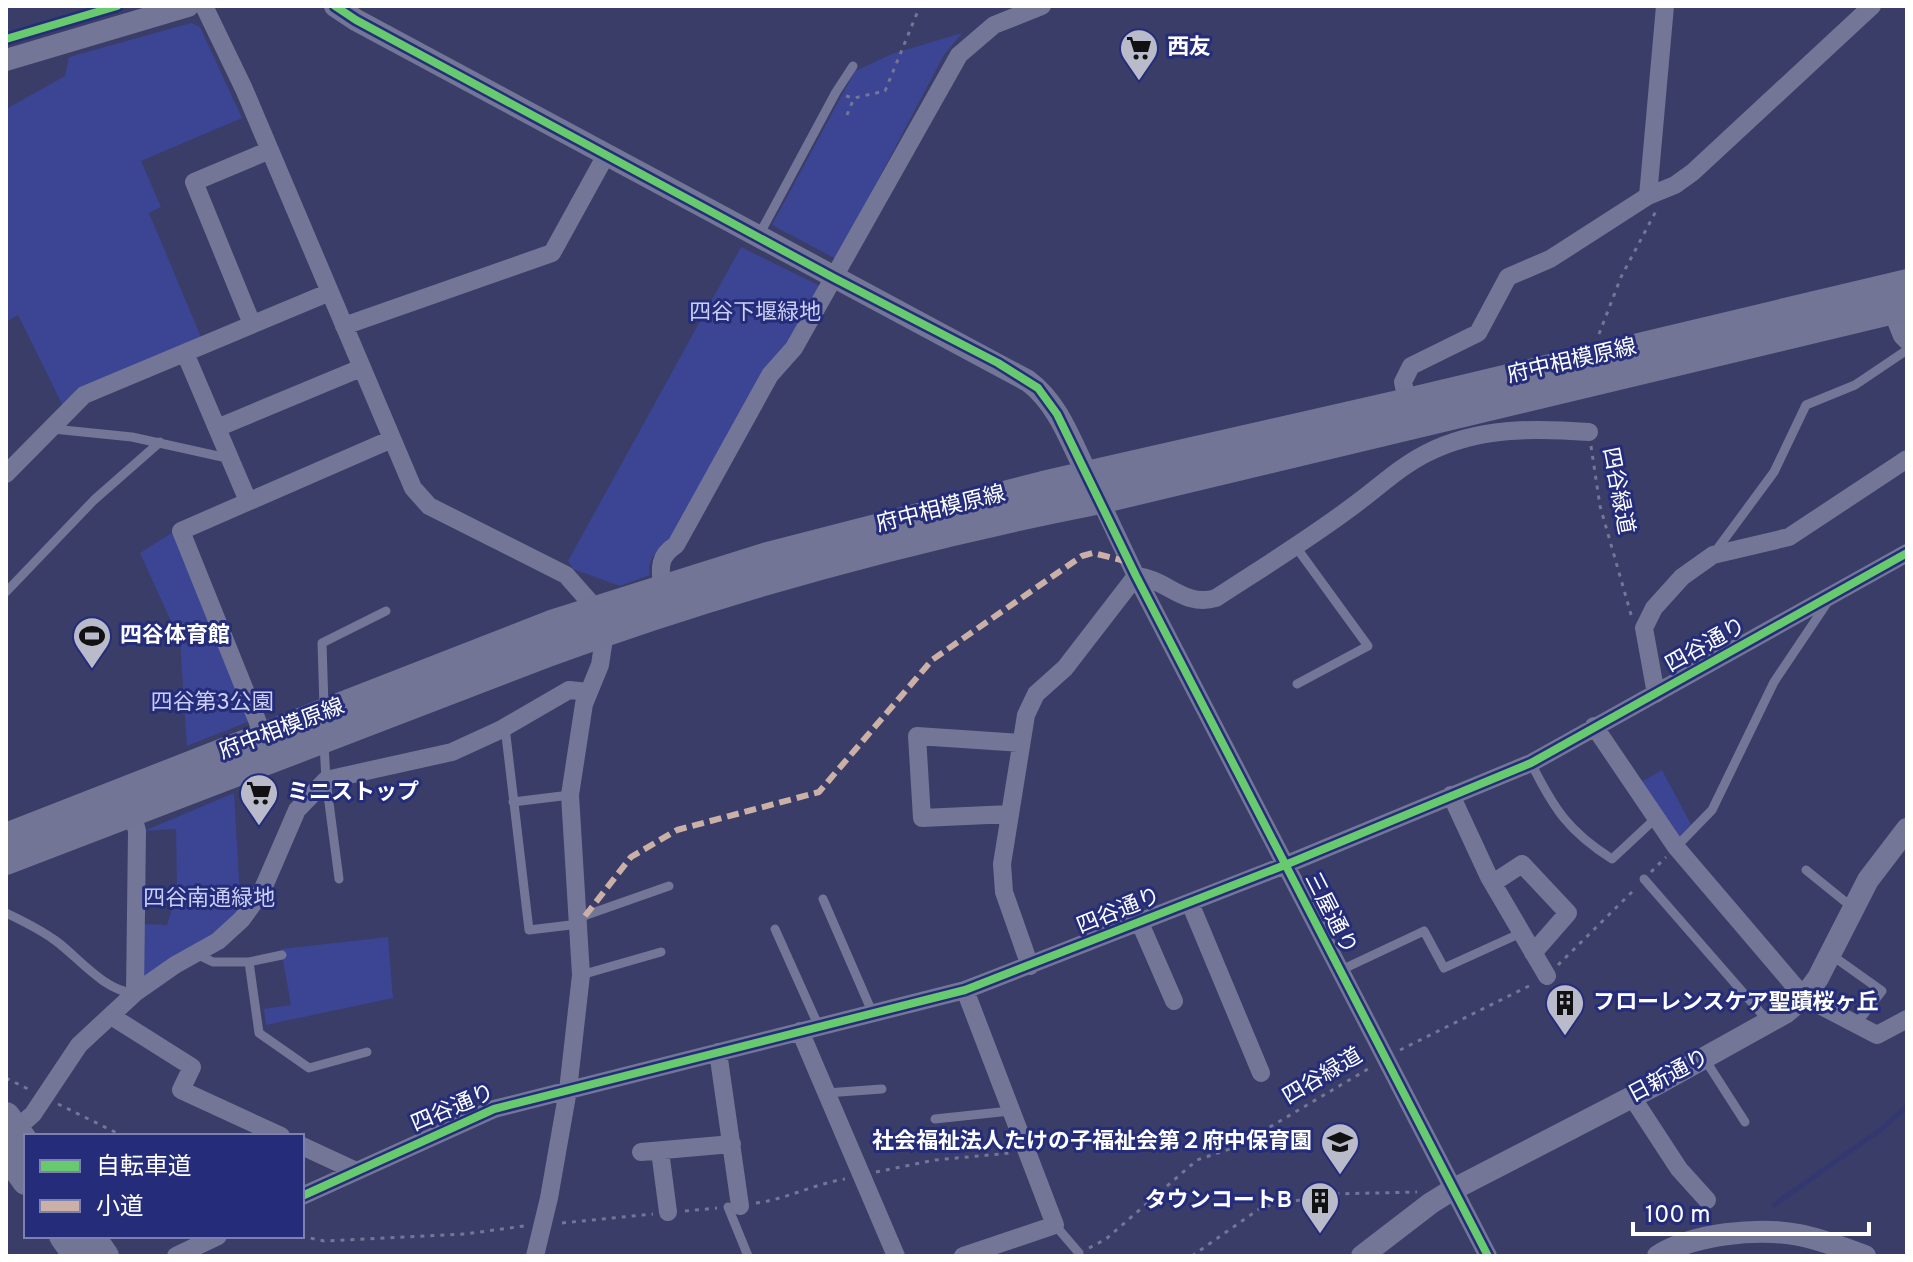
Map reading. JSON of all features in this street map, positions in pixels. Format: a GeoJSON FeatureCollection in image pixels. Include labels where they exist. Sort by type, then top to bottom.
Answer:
{"type":"FeatureCollection","features":[{"type":"Feature","properties":{"kind":"main road","name":"府中相模原線"},"geometry":{"type":"LineString","coordinates":[[6,861],[132,813],[330,725],[466,657],[978,526],[1100,500],[1410,413],[1595,357],[1907,283]]}},
{"type":"Feature","properties":{"kind":"main road","name":"府中相模原線"},"geometry":{"type":"LineString","coordinates":[[600,621],[662,588],[826,539],[1087,474],[1410,413],[1899,309]]}},
{"type":"Feature","properties":{"kind":"main road","name":"府中相模原線"},"geometry":{"type":"LineString","coordinates":[[6,837],[263,735],[330,725]]}},
{"type":"Feature","properties":{"kind":"main road"},"geometry":{"type":"LineString","coordinates":[[11,1143],[24,1176]]}},
{"type":"Feature","properties":{"kind":"main road"},"geometry":{"type":"LineString","coordinates":[[64,1238],[77,1256]]}},
{"type":"Feature","properties":{"kind":"main road"},"geometry":{"type":"LineString","coordinates":[[92,1238],[105,1256]]}},
{"type":"Feature","properties":{"kind":"street"},"geometry":{"type":"LineString","coordinates":[[6,60],[188,6]]}},
{"type":"Feature","properties":{"kind":"street"},"geometry":{"type":"LineString","coordinates":[[204,6],[244,89],[361,368],[420,498],[456,521],[566,575],[600,621],[600,665],[588,692],[570,795],[581,975],[568,1090],[547,1224],[535,1256]]}},
{"type":"Feature","properties":{"kind":"street"},"geometry":{"type":"LineString","coordinates":[[335,6],[370,28],[834,278],[998,363],[1038,388],[1057,414],[1100,500]]}},
{"type":"Feature","properties":{"kind":"street"},"geometry":{"type":"LineString","coordinates":[[662,588],[659,563],[667,551],[676,545],[770,375],[794,348],[959,55],[994,25],[1042,6]]}},
{"type":"Feature","properties":{"kind":"street"},"geometry":{"type":"LineString","coordinates":[[1648,196],[1665,6]]}},
{"type":"Feature","properties":{"kind":"street"},"geometry":{"type":"LineString","coordinates":[[1410,413],[1403,382],[1411,366],[1478,333],[1508,277],[1550,259],[1648,196],[1675,185],[1693,172],[1872,6]]}},
{"type":"Feature","properties":{"kind":"street"},"geometry":{"type":"LineString","coordinates":[[252,324],[194,182],[270,150]]}},
{"type":"Feature","properties":{"kind":"street"},"geometry":{"type":"LineString","coordinates":[[344,326],[552,253],[606,155]]}},
{"type":"Feature","properties":{"kind":"street"},"geometry":{"type":"LineString","coordinates":[[6,474],[84,395],[330,292]]}},
{"type":"Feature","properties":{"kind":"street"},"geometry":{"type":"LineString","coordinates":[[1899,309],[1902,336],[1907,341]]}},
{"type":"Feature","properties":{"kind":"street"},"geometry":{"type":"LineString","coordinates":[[185,353],[248,501]]}},
{"type":"Feature","properties":{"kind":"street"},"geometry":{"type":"LineString","coordinates":[[217,428],[361,368]]}},
{"type":"Feature","properties":{"kind":"street"},"geometry":{"type":"LineString","coordinates":[[1030,966],[1004,892],[1002,864],[1026,715],[1036,694],[1065,668],[1136,576],[1151,577],[1201,602],[1216,598],[1296,547],[1357,504],[1391,475],[1428,452],[1501,431],[1534,428],[1589,432]]}},
{"type":"Feature","properties":{"kind":"street"},"geometry":{"type":"LineString","coordinates":[[263,735],[181,531],[392,439]]}},
{"type":"Feature","properties":{"kind":"street"},"geometry":{"type":"LineString","coordinates":[[1656,694],[1644,628],[1654,608],[1682,577],[1713,555],[1789,537],[1907,459]]}},
{"type":"Feature","properties":{"kind":"street","name":"三屋通り"},"geometry":{"type":"LineString","coordinates":[[1100,500],[1136,576],[1488,1256]]}},
{"type":"Feature","properties":{"kind":"street","name":"四谷通り"},"geometry":{"type":"LineString","coordinates":[[304,1195],[494,1109],[965,990],[1285,865],[1531,763],[1907,553]]}},
{"type":"Feature","properties":{"kind":"street"},"geometry":{"type":"LineString","coordinates":[[11,1143],[79,1045],[135,993],[218,941],[242,919],[262,891],[297,810],[326,780],[452,752],[505,727],[569,690],[588,692]]}},
{"type":"Feature","properties":{"kind":"street"},"geometry":{"type":"LineString","coordinates":[[1594,726],[1676,847],[1804,997],[1877,1035],[1907,1019]]}},
{"type":"Feature","properties":{"kind":"street"},"geometry":{"type":"LineString","coordinates":[[1010,814],[922,818],[917,736],[1021,743]]}},
{"type":"Feature","properties":{"kind":"street"},"geometry":{"type":"LineString","coordinates":[[1451,795],[1493,883],[1547,976]]}},
{"type":"Feature","properties":{"kind":"street"},"geometry":{"type":"LineString","coordinates":[[132,813],[137,831],[135,993]]}},
{"type":"Feature","properties":{"kind":"street","name":"日新通り"},"geometry":{"type":"LineString","coordinates":[[1362,1256],[1452,1190],[1769,1023],[1804,997],[1818,978],[1868,880],[1907,829]]}},
{"type":"Feature","properties":{"kind":"street"},"geometry":{"type":"LineString","coordinates":[[1493,883],[1522,864],[1568,913],[1533,953]]}},
{"type":"Feature","properties":{"kind":"street"},"geometry":{"type":"LineString","coordinates":[[1190,903],[1261,1073]]}},
{"type":"Feature","properties":{"kind":"street"},"geometry":{"type":"LineString","coordinates":[[1140,923],[1174,1001]]}},
{"type":"Feature","properties":{"kind":"street"},"geometry":{"type":"LineString","coordinates":[[963,1256],[1055,1225],[965,990]]}},
{"type":"Feature","properties":{"kind":"street"},"geometry":{"type":"LineString","coordinates":[[111,1016],[192,1067],[181,1090],[277,1134]]}},
{"type":"Feature","properties":{"kind":"street"},"geometry":{"type":"LineString","coordinates":[[800,1031],[896,1256]]}},
{"type":"Feature","properties":{"kind":"street"},"geometry":{"type":"LineString","coordinates":[[718,1052],[732,1144],[734,1206]]}},
{"type":"Feature","properties":{"kind":"street"},"geometry":{"type":"LineString","coordinates":[[1632,1097],[1679,1169],[1707,1200]]}},
{"type":"Feature","properties":{"kind":"street"},"geometry":{"type":"LineString","coordinates":[[641,1152],[732,1144]]}},
{"type":"Feature","properties":{"kind":"street"},"geometry":{"type":"LineString","coordinates":[[304,1147],[356,1171]]}},
{"type":"Feature","properties":{"kind":"street"},"geometry":{"type":"LineString","coordinates":[[660,1151],[668,1212]]}},
{"type":"Feature","properties":{"kind":"street"},"geometry":{"type":"LineString","coordinates":[[1658,1256],[1672,1247],[1714,1236],[1763,1232],[1798,1235],[1865,1256]]}},
{"type":"Feature","properties":{"kind":"street"},"geometry":{"type":"LineString","coordinates":[[176,1256],[202,1251]]}},
{"type":"Feature","properties":{"kind":"lane"},"geometry":{"type":"LineString","coordinates":[[758,237],[853,66]]}},
{"type":"Feature","properties":{"kind":"lane"},"geometry":{"type":"LineString","coordinates":[[1713,555],[1774,472],[1806,405],[1855,385],[1907,350]]}},
{"type":"Feature","properties":{"kind":"lane"},"geometry":{"type":"LineString","coordinates":[[49,428],[160,442],[231,459]]}},
{"type":"Feature","properties":{"kind":"lane"},"geometry":{"type":"LineString","coordinates":[[6,592],[94,500],[160,442]]}},
{"type":"Feature","properties":{"kind":"lane"},"geometry":{"type":"LineString","coordinates":[[1296,547],[1368,646],[1297,684]]}},
{"type":"Feature","properties":{"kind":"lane"},"geometry":{"type":"LineString","coordinates":[[1676,847],[1712,810],[1774,682],[1831,597]]}},
{"type":"Feature","properties":{"kind":"lane"},"geometry":{"type":"LineString","coordinates":[[339,879],[326,780],[330,725],[322,643],[386,611]]}},
{"type":"Feature","properties":{"kind":"lane"},"geometry":{"type":"LineString","coordinates":[[505,727],[529,930],[578,921],[669,886]]}},
{"type":"Feature","properties":{"kind":"lane"},"geometry":{"type":"LineString","coordinates":[[1531,763],[1552,804],[1584,842],[1612,859],[1656,818]]}},
{"type":"Feature","properties":{"kind":"lane"},"geometry":{"type":"LineString","coordinates":[[513,802],[570,795]]}},
{"type":"Feature","properties":{"kind":"lane"},"geometry":{"type":"LineString","coordinates":[[1806,870],[1853,908]]}},
{"type":"Feature","properties":{"kind":"lane"},"geometry":{"type":"LineString","coordinates":[[1644,879],[1769,1023]]}},
{"type":"Feature","properties":{"kind":"lane"},"geometry":{"type":"LineString","coordinates":[[823,899],[873,1014]]}},
{"type":"Feature","properties":{"kind":"lane"},"geometry":{"type":"LineString","coordinates":[[6,913],[55,940],[92,973],[127,993],[135,993]]}},
{"type":"Feature","properties":{"kind":"lane"},"geometry":{"type":"LineString","coordinates":[[775,929],[819,1027]]}},
{"type":"Feature","properties":{"kind":"lane"},"geometry":{"type":"LineString","coordinates":[[1339,971],[1424,931],[1444,968],[1521,933]]}},
{"type":"Feature","properties":{"kind":"lane"},"geometry":{"type":"LineString","coordinates":[[581,975],[661,952]]}},
{"type":"Feature","properties":{"kind":"lane"},"geometry":{"type":"LineString","coordinates":[[196,954],[213,962],[249,962],[282,955]]}},
{"type":"Feature","properties":{"kind":"lane"},"geometry":{"type":"LineString","coordinates":[[1830,954],[1882,991],[1857,1023]]}},
{"type":"Feature","properties":{"kind":"lane"},"geometry":{"type":"LineString","coordinates":[[249,962],[259,1033],[309,1068],[367,1052]]}},
{"type":"Feature","properties":{"kind":"lane"},"geometry":{"type":"LineString","coordinates":[[1704,1058],[1745,1122]]}},
{"type":"Feature","properties":{"kind":"lane"},"geometry":{"type":"LineString","coordinates":[[826,1093],[882,1089]]}},
{"type":"Feature","properties":{"kind":"lane"},"geometry":{"type":"LineString","coordinates":[[935,1119],[1010,1111]]}},
{"type":"Feature","properties":{"kind":"lane"},"geometry":{"type":"LineString","coordinates":[[734,1206],[748,1256]]}},
{"type":"Feature","properties":{"kind":"lane"},"geometry":{"type":"LineString","coordinates":[[1055,1225],[1079,1253]]}},
{"type":"Feature","properties":{"kind":"path"},"geometry":{"type":"LineString","coordinates":[[836,92],[854,98],[885,91],[920,6]]}},
{"type":"Feature","properties":{"kind":"path"},"geometry":{"type":"LineString","coordinates":[[847,115],[854,98]]}},
{"type":"Feature","properties":{"kind":"path"},"geometry":{"type":"LineString","coordinates":[[1595,357],[1598,337],[1621,277],[1657,209],[1675,185]]}},
{"type":"Feature","properties":{"kind":"path"},"geometry":{"type":"LineString","coordinates":[[6,1078],[119,1134]]}},
{"type":"Feature","properties":{"kind":"path"},"geometry":{"type":"LineString","coordinates":[[304,1237],[324,1241],[465,1234],[734,1206],[775,1200],[821,1183],[935,1160],[1027,1152]]}},
{"type":"Feature","properties":{"kind":"path"},"geometry":{"type":"LineString","coordinates":[[1192,1256],[1262,1207],[1332,1194],[1452,1190]]}},
{"type":"Feature","properties":{"kind":"green space"},"geometry":{"type":"Polygon","coordinates":[[[191,23],[200,27],[242,118],[141,161],[161,207],[149,213],[201,337],[62,404],[18,315],[6,322],[6,109],[65,76],[69,57],[191,23]]]}},
{"type":"Feature","properties":{"kind":"green space","name":"四谷下堰緑地"},"geometry":{"type":"Polygon","coordinates":[[[962,33],[944,55],[836,259],[772,225],[855,71],[892,54],[962,33]]]}},
{"type":"Feature","properties":{"kind":"green space","name":"四谷下堰緑地"},"geometry":{"type":"Polygon","coordinates":[[[741,247],[820,286],[669,541],[651,560],[650,575],[620,586],[573,569],[568,561],[741,247]]]}},
{"type":"Feature","properties":{"kind":"green space","name":"四谷第3公園"},"geometry":{"type":"Polygon","coordinates":[[[173,532],[250,721],[187,746],[180,641],[140,553],[173,532]]]}},
{"type":"Feature","properties":{"kind":"green space"},"geometry":{"type":"Polygon","coordinates":[[[1662,770],[1693,828],[1675,844],[1636,785],[1662,770]]]}},
{"type":"Feature","properties":{"kind":"green space","name":"四谷南通緑地"},"geometry":{"type":"Polygon","coordinates":[[[234,793],[241,912],[214,938],[143,984],[143,924],[167,925],[177,892],[176,829],[144,831],[234,793]]]}},
{"type":"Feature","properties":{"kind":"green space"},"geometry":{"type":"Polygon","coordinates":[[[388,937],[393,998],[266,1025],[264,1009],[291,1005],[281,949],[388,937]]]}},
{"type":"Feature","properties":{"kind":"waterway"},"geometry":{"type":"LineString","coordinates":[[1774,1205],[1880,1130],[1907,1106]]}},
{"type":"Feature","properties":{"kind":"marked path"},"geometry":{"type":"LineString","coordinates":[[585,916],[631,857],[677,830],[819,792],[932,660],[1082,556],[1093,553],[1129,562]]}},
{"type":"Feature","properties":{"kind":"cycle path"},"geometry":{"type":"LineString","coordinates":[[6,39],[117,6]]}},
{"type":"Feature","properties":{"kind":"cycle path"},"geometry":{"type":"LineString","coordinates":[[335,6],[834,278],[998,363],[1038,388],[1057,414],[1136,576],[1488,1256]]}},
{"type":"Feature","properties":{"kind":"cycle path"},"geometry":{"type":"LineString","coordinates":[[304,1195],[494,1109],[965,990],[1285,865],[1531,763],[1907,553]]}},
{"type":"Feature","properties":{"kind":"place","name":"西友"},"geometry":{"type":"Point","coordinates":[1139,82]}},
{"type":"Feature","properties":{"kind":"place","name":"四谷体育館"},"geometry":{"type":"Point","coordinates":[92,670]}},
{"type":"Feature","properties":{"kind":"place","name":"ミニストップ"},"geometry":{"type":"Point","coordinates":[259,827]}},
{"type":"Feature","properties":{"kind":"place","name":"フローレンスケア聖蹟桜ヶ丘"},"geometry":{"type":"Point","coordinates":[1565,1037]}},
{"type":"Feature","properties":{"kind":"place","name":"社会福祉法人たけの子福祉会第２府中保育園"},"geometry":{"type":"Point","coordinates":[1340,1176]}},
{"type":"Feature","properties":{"kind":"place","name":"タウンコートB"},"geometry":{"type":"Point","coordinates":[1320,1235]}}]}
